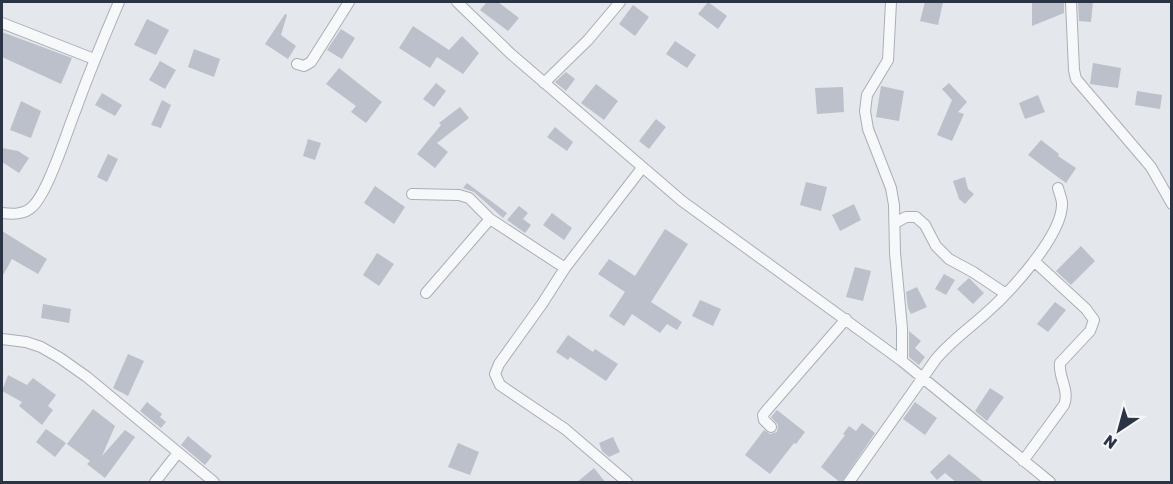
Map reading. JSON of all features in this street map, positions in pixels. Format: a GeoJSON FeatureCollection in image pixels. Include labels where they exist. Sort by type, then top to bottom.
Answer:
{"type":"FeatureCollection","features":[{"type":"Feature","properties":{"kind":"street"},"geometry":{"type":"LineString","coordinates":[[2,213],[24,212],[32,207],[39,198],[119,2]]}},
{"type":"Feature","properties":{"kind":"street"},"geometry":{"type":"LineString","coordinates":[[297,64],[304,66],[310,63],[349,2]]}},
{"type":"Feature","properties":{"kind":"street"},"geometry":{"type":"LineString","coordinates":[[457,2],[642,168],[727,235],[902,361],[922,380],[1049,482]]}},
{"type":"Feature","properties":{"kind":"street"},"geometry":{"type":"LineString","coordinates":[[544,82],[588,40],[620,2]]}},
{"type":"Feature","properties":{"kind":"street"},"geometry":{"type":"LineString","coordinates":[[891,2],[888,60],[867,95],[865,111],[868,129],[891,188],[894,205],[902,361]]}},
{"type":"Feature","properties":{"kind":"street"},"geometry":{"type":"LineString","coordinates":[[1071,2],[1076,79],[1145,159],[1172,204]]}},
{"type":"Feature","properties":{"kind":"street"},"geometry":{"type":"LineString","coordinates":[[2,23],[94,59]]}},
{"type":"Feature","properties":{"kind":"street"},"geometry":{"type":"LineString","coordinates":[[627,483],[564,429],[500,385],[495,374],[499,364],[524,331],[565,268],[642,168]]}},
{"type":"Feature","properties":{"kind":"street"},"geometry":{"type":"LineString","coordinates":[[849,483],[949,343],[1006,294],[1034,261],[1059,218],[1062,202],[1058,188]]}},
{"type":"Feature","properties":{"kind":"street"},"geometry":{"type":"LineString","coordinates":[[412,194],[464,195],[490,219],[565,268]]}},
{"type":"Feature","properties":{"kind":"street"},"geometry":{"type":"LineString","coordinates":[[895,223],[906,217],[916,216],[936,246],[949,259],[1006,294]]}},
{"type":"Feature","properties":{"kind":"street"},"geometry":{"type":"LineString","coordinates":[[426,294],[490,219]]}},
{"type":"Feature","properties":{"kind":"street"},"geometry":{"type":"LineString","coordinates":[[1023,461],[1064,405],[1067,398],[1059,370],[1060,363],[1090,331],[1094,320],[1086,309],[1034,261]]}},
{"type":"Feature","properties":{"kind":"street"},"geometry":{"type":"LineString","coordinates":[[771,426],[763,415],[846,319]]}},
{"type":"Feature","properties":{"kind":"street"},"geometry":{"type":"LineString","coordinates":[[2,339],[26,342],[41,347],[60,358],[87,377],[214,483]]}},
{"type":"Feature","properties":{"kind":"street"},"geometry":{"type":"LineString","coordinates":[[155,483],[177,454]]}},
{"type":"Feature","properties":{"kind":"building"},"geometry":{"type":"Polygon","coordinates":[[[487,2],[498,2],[519,18],[508,31],[480,10],[487,2]]]}},
{"type":"Feature","properties":{"kind":"building"},"geometry":{"type":"Polygon","coordinates":[[[708,2],[727,16],[718,29],[698,14],[708,2]]]}},
{"type":"Feature","properties":{"kind":"building"},"geometry":{"type":"Polygon","coordinates":[[[925,2],[943,2],[938,25],[920,21],[925,2]]]}},
{"type":"Feature","properties":{"kind":"building"},"geometry":{"type":"Polygon","coordinates":[[[1032,2],[1064,2],[1064,13],[1032,26],[1032,2]]]}},
{"type":"Feature","properties":{"kind":"building"},"geometry":{"type":"Polygon","coordinates":[[[1078,2],[1093,2],[1091,22],[1079,21],[1078,2]]]}},
{"type":"Feature","properties":{"kind":"building"},"geometry":{"type":"Polygon","coordinates":[[[633,5],[649,17],[635,36],[619,24],[633,5]]]}},
{"type":"Feature","properties":{"kind":"building"},"geometry":{"type":"Polygon","coordinates":[[[285,14],[287,15],[281,35],[296,46],[288,59],[265,44],[285,14]]]}},
{"type":"Feature","properties":{"kind":"building"},"geometry":{"type":"Polygon","coordinates":[[[147,19],[169,30],[156,55],[134,45],[147,19]]]}},
{"type":"Feature","properties":{"kind":"building"},"geometry":{"type":"Polygon","coordinates":[[[413,26],[449,50],[462,36],[479,53],[463,74],[437,57],[430,68],[399,48],[413,26]]]}},
{"type":"Feature","properties":{"kind":"building"},"geometry":{"type":"Polygon","coordinates":[[[341,29],[355,38],[342,59],[327,50],[341,29]]]}},
{"type":"Feature","properties":{"kind":"building"},"geometry":{"type":"Polygon","coordinates":[[[2,32],[72,58],[61,84],[2,57],[2,32]]]}},
{"type":"Feature","properties":{"kind":"building"},"geometry":{"type":"Polygon","coordinates":[[[675,41],[696,55],[687,68],[666,54],[675,41]]]}},
{"type":"Feature","properties":{"kind":"building"},"geometry":{"type":"Polygon","coordinates":[[[194,49],[220,59],[214,77],[188,67],[194,49]]]}},
{"type":"Feature","properties":{"kind":"building"},"geometry":{"type":"Polygon","coordinates":[[[160,61],[176,70],[165,89],[149,80],[160,61]]]}},
{"type":"Feature","properties":{"kind":"building"},"geometry":{"type":"Polygon","coordinates":[[[1093,63],[1121,68],[1118,88],[1090,84],[1093,63]]]}},
{"type":"Feature","properties":{"kind":"building"},"geometry":{"type":"Polygon","coordinates":[[[339,68],[382,102],[366,123],[351,112],[356,106],[326,84],[339,68]]]}},
{"type":"Feature","properties":{"kind":"building"},"geometry":{"type":"Polygon","coordinates":[[[566,72],[575,79],[566,91],[555,82],[566,72]]]}},
{"type":"Feature","properties":{"kind":"building"},"geometry":{"type":"Polygon","coordinates":[[[436,83],[446,91],[434,107],[423,99],[436,83]]]}},
{"type":"Feature","properties":{"kind":"building"},"geometry":{"type":"Polygon","coordinates":[[[949,83],[967,102],[958,112],[964,114],[952,141],[937,135],[952,100],[942,89],[949,83]]]}},
{"type":"Feature","properties":{"kind":"building"},"geometry":{"type":"Polygon","coordinates":[[[596,84],[618,101],[604,120],[581,103],[596,84]]]}},
{"type":"Feature","properties":{"kind":"building"},"geometry":{"type":"Polygon","coordinates":[[[881,86],[904,91],[899,121],[876,117],[881,86]]]}},
{"type":"Feature","properties":{"kind":"building"},"geometry":{"type":"Polygon","coordinates":[[[843,87],[844,112],[817,114],[815,88],[843,87]]]}},
{"type":"Feature","properties":{"kind":"building"},"geometry":{"type":"Polygon","coordinates":[[[1137,91],[1162,95],[1160,109],[1135,105],[1137,91]]]}},
{"type":"Feature","properties":{"kind":"building"},"geometry":{"type":"Polygon","coordinates":[[[102,93],[122,105],[115,116],[95,105],[102,93]]]}},
{"type":"Feature","properties":{"kind":"building"},"geometry":{"type":"Polygon","coordinates":[[[1038,95],[1045,112],[1025,119],[1019,103],[1038,95]]]}},
{"type":"Feature","properties":{"kind":"building"},"geometry":{"type":"Polygon","coordinates":[[[162,100],[171,105],[161,128],[151,125],[162,100]]]}},
{"type":"Feature","properties":{"kind":"building"},"geometry":{"type":"Polygon","coordinates":[[[21,101],[41,111],[31,138],[10,130],[21,101]]]}},
{"type":"Feature","properties":{"kind":"building"},"geometry":{"type":"Polygon","coordinates":[[[460,107],[469,118],[437,143],[448,152],[435,168],[417,154],[441,125],[439,123],[460,107]]]}},
{"type":"Feature","properties":{"kind":"building"},"geometry":{"type":"Polygon","coordinates":[[[656,119],[666,127],[649,149],[639,141],[656,119]]]}},
{"type":"Feature","properties":{"kind":"building"},"geometry":{"type":"Polygon","coordinates":[[[555,127],[573,142],[567,151],[547,137],[555,127]]]}},
{"type":"Feature","properties":{"kind":"building"},"geometry":{"type":"Polygon","coordinates":[[[308,139],[321,143],[315,160],[303,156],[308,139]]]}},
{"type":"Feature","properties":{"kind":"building"},"geometry":{"type":"Polygon","coordinates":[[[1041,140],[1059,154],[1058,156],[1076,168],[1066,183],[1028,155],[1041,140]]]}},
{"type":"Feature","properties":{"kind":"building"},"geometry":{"type":"Polygon","coordinates":[[[2,148],[18,151],[29,158],[19,173],[2,162],[2,148]]]}},
{"type":"Feature","properties":{"kind":"building"},"geometry":{"type":"Polygon","coordinates":[[[108,154],[118,159],[107,182],[97,177],[108,154]]]}},
{"type":"Feature","properties":{"kind":"building"},"geometry":{"type":"Polygon","coordinates":[[[965,177],[968,189],[974,194],[965,204],[959,199],[953,181],[965,177]]]}},
{"type":"Feature","properties":{"kind":"building"},"geometry":{"type":"Polygon","coordinates":[[[806,182],[827,187],[821,211],[800,205],[806,182]]]}},
{"type":"Feature","properties":{"kind":"building"},"geometry":{"type":"Polygon","coordinates":[[[467,183],[507,213],[503,218],[474,192],[463,188],[467,183]]]}},
{"type":"Feature","properties":{"kind":"building"},"geometry":{"type":"Polygon","coordinates":[[[375,186],[405,207],[394,224],[364,203],[375,186]]]}},
{"type":"Feature","properties":{"kind":"building"},"geometry":{"type":"Polygon","coordinates":[[[854,204],[861,220],[840,231],[832,215],[854,204]]]}},
{"type":"Feature","properties":{"kind":"building"},"geometry":{"type":"Polygon","coordinates":[[[519,206],[528,213],[523,219],[531,225],[525,233],[507,220],[519,206]]]}},
{"type":"Feature","properties":{"kind":"building"},"geometry":{"type":"Polygon","coordinates":[[[552,213],[572,228],[564,240],[543,225],[552,213]]]}},
{"type":"Feature","properties":{"kind":"building"},"geometry":{"type":"Polygon","coordinates":[[[665,229],[688,244],[651,302],[682,322],[677,330],[667,324],[660,333],[632,314],[624,326],[609,316],[625,292],[598,274],[609,259],[635,276],[665,229]]]}},
{"type":"Feature","properties":{"kind":"building"},"geometry":{"type":"Polygon","coordinates":[[[2,231],[47,259],[38,274],[12,259],[2,277],[2,231]]]}},
{"type":"Feature","properties":{"kind":"building"},"geometry":{"type":"Polygon","coordinates":[[[1081,246],[1095,261],[1071,285],[1056,271],[1081,246]]]}},
{"type":"Feature","properties":{"kind":"building"},"geometry":{"type":"Polygon","coordinates":[[[377,253],[394,264],[379,286],[363,275],[377,253]]]}},
{"type":"Feature","properties":{"kind":"building"},"geometry":{"type":"Polygon","coordinates":[[[855,267],[871,271],[863,301],[846,297],[855,267]]]}},
{"type":"Feature","properties":{"kind":"building"},"geometry":{"type":"Polygon","coordinates":[[[944,274],[955,280],[946,295],[935,289],[944,274]]]}},
{"type":"Feature","properties":{"kind":"building"},"geometry":{"type":"Polygon","coordinates":[[[969,278],[984,293],[973,304],[957,289],[969,278]]]}},
{"type":"Feature","properties":{"kind":"building"},"geometry":{"type":"Polygon","coordinates":[[[917,287],[927,307],[911,314],[906,292],[917,287]]]}},
{"type":"Feature","properties":{"kind":"building"},"geometry":{"type":"Polygon","coordinates":[[[700,300],[721,309],[713,326],[692,316],[700,300]]]}},
{"type":"Feature","properties":{"kind":"building"},"geometry":{"type":"Polygon","coordinates":[[[1055,302],[1066,310],[1048,332],[1037,324],[1055,302]]]}},
{"type":"Feature","properties":{"kind":"building"},"geometry":{"type":"Polygon","coordinates":[[[43,304],[71,309],[69,323],[41,318],[43,304]]]}},
{"type":"Feature","properties":{"kind":"building"},"geometry":{"type":"Polygon","coordinates":[[[909,331],[921,341],[915,348],[925,357],[919,365],[909,357],[909,331]]]}},
{"type":"Feature","properties":{"kind":"building"},"geometry":{"type":"Polygon","coordinates":[[[568,335],[593,352],[595,349],[618,364],[606,381],[570,357],[568,360],[556,352],[568,335]]]}},
{"type":"Feature","properties":{"kind":"building"},"geometry":{"type":"Polygon","coordinates":[[[128,354],[144,361],[128,396],[113,388],[128,354]]]}},
{"type":"Feature","properties":{"kind":"building"},"geometry":{"type":"Polygon","coordinates":[[[8,375],[27,385],[33,378],[56,395],[48,406],[53,410],[42,425],[19,406],[22,402],[2,391],[8,375]]]}},
{"type":"Feature","properties":{"kind":"building"},"geometry":{"type":"Polygon","coordinates":[[[990,388],[1004,397],[987,421],[975,411],[990,388]]]}},
{"type":"Feature","properties":{"kind":"building"},"geometry":{"type":"Polygon","coordinates":[[[147,402],[162,414],[160,417],[166,422],[161,428],[140,411],[147,402]]]}},
{"type":"Feature","properties":{"kind":"building"},"geometry":{"type":"Polygon","coordinates":[[[915,402],[937,418],[925,435],[903,419],[915,402]]]}},
{"type":"Feature","properties":{"kind":"building"},"geometry":{"type":"Polygon","coordinates":[[[93,409],[115,426],[102,456],[125,430],[135,437],[105,478],[87,464],[90,461],[67,444],[93,409]]]}},
{"type":"Feature","properties":{"kind":"building"},"geometry":{"type":"Polygon","coordinates":[[[777,410],[805,432],[770,474],[745,455],[764,430],[770,434],[777,432],[778,425],[771,417],[777,410]]]}},
{"type":"Feature","properties":{"kind":"building"},"geometry":{"type":"Polygon","coordinates":[[[862,423],[875,433],[841,483],[821,467],[849,426],[856,431],[862,423]]]}},
{"type":"Feature","properties":{"kind":"building"},"geometry":{"type":"Polygon","coordinates":[[[46,429],[66,443],[55,457],[36,442],[46,429]]]}},
{"type":"Feature","properties":{"kind":"building"},"geometry":{"type":"Polygon","coordinates":[[[188,436],[212,456],[205,465],[181,445],[188,436]]]}},
{"type":"Feature","properties":{"kind":"building"},"geometry":{"type":"Polygon","coordinates":[[[613,437],[620,452],[609,457],[602,451],[599,443],[613,437]]]}},
{"type":"Feature","properties":{"kind":"building"},"geometry":{"type":"Polygon","coordinates":[[[458,443],[479,452],[470,475],[448,467],[458,443]]]}},
{"type":"Feature","properties":{"kind":"building"},"geometry":{"type":"Polygon","coordinates":[[[949,454],[985,483],[957,483],[945,473],[937,480],[930,472],[949,454]]]}},
{"type":"Feature","properties":{"kind":"building"},"geometry":{"type":"Polygon","coordinates":[[[594,468],[606,483],[576,483],[594,468]]]}}]}
